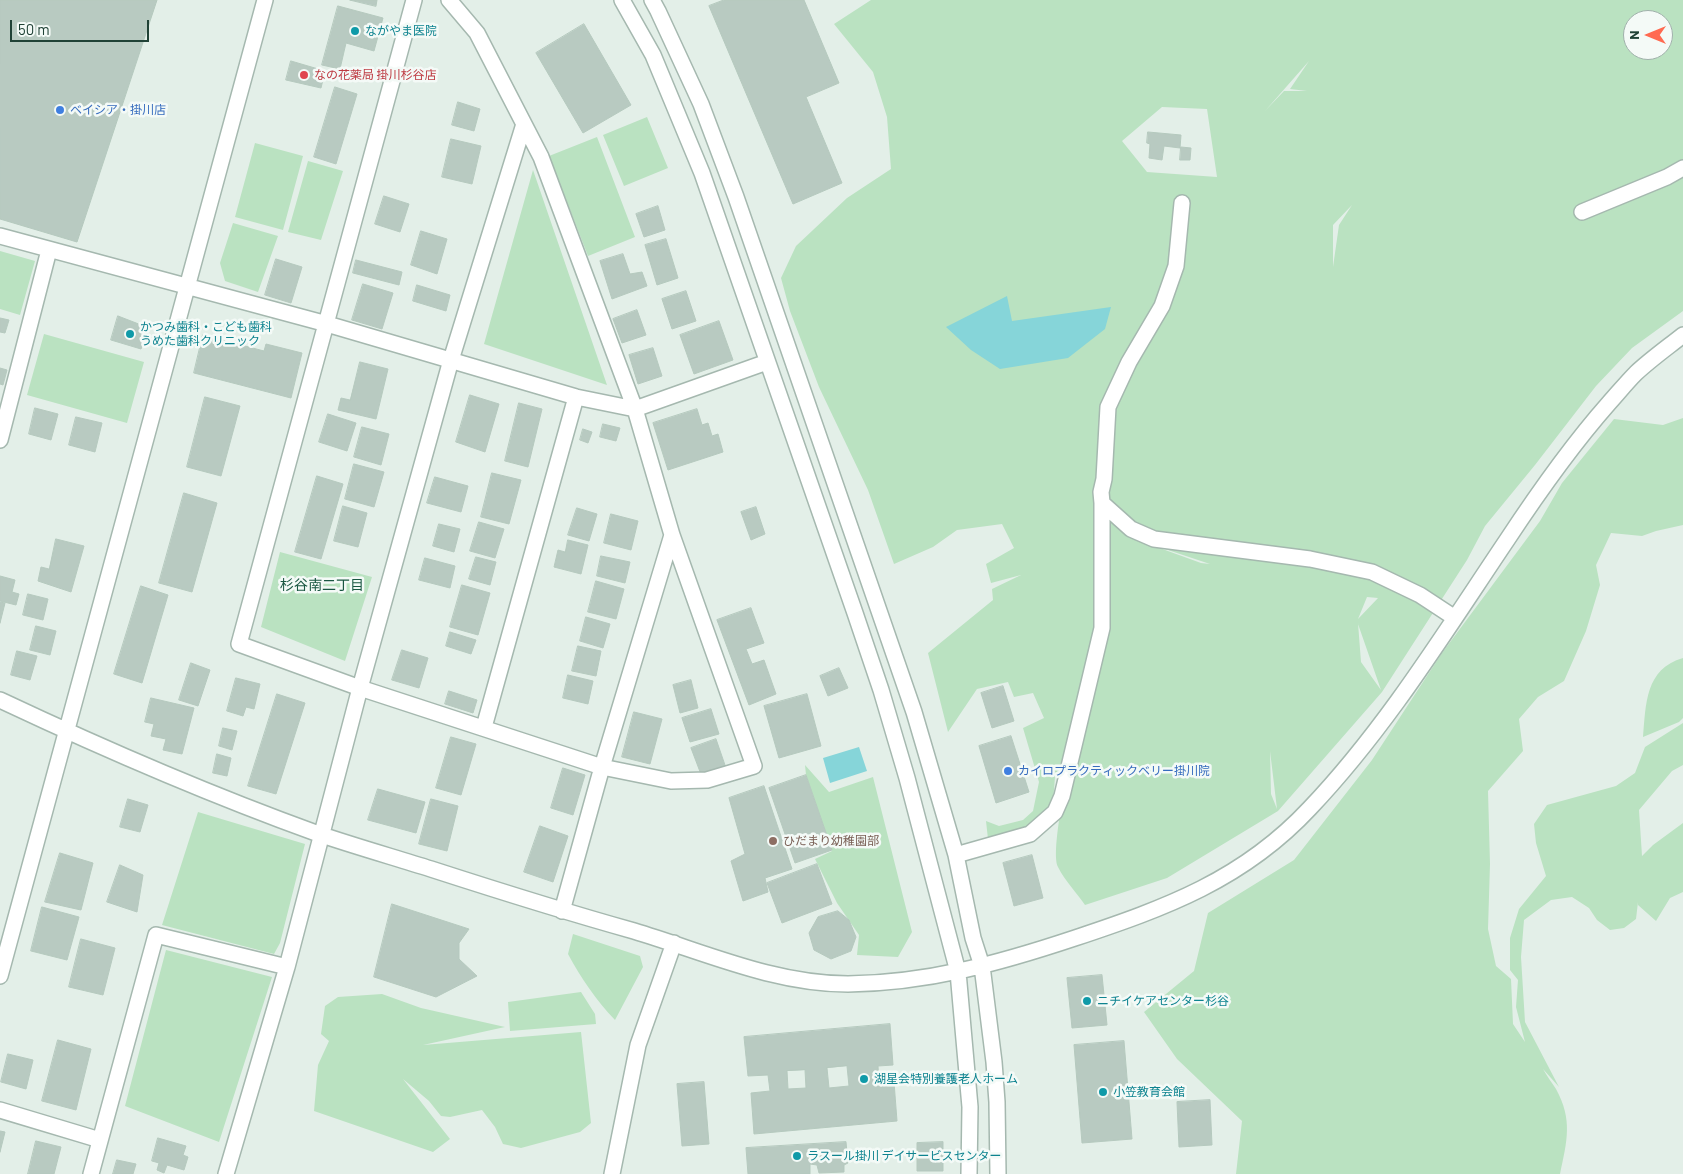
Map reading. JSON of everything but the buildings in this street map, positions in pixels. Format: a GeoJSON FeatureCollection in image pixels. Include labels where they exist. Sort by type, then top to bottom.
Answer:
{"type":"FeatureCollection","features":[{"type":"Feature","properties":{"kind":"street"},"geometry":{"type":"LineString","coordinates":[[0,976],[68,732],[186,286],[265,0]]}},
{"type":"Feature","properties":{"kind":"street"},"geometry":{"type":"LineString","coordinates":[[414,0],[238,644],[360,688],[602,766],[671,781],[707,780],[754,766],[672,535],[635,409],[541,157],[477,33],[449,0]]}},
{"type":"Feature","properties":{"kind":"street"},"geometry":{"type":"LineString","coordinates":[[622,0],[653,55],[702,174],[881,690],[907,778],[958,972],[970,1107],[969,1174]]}},
{"type":"Feature","properties":{"kind":"street"},"geometry":{"type":"LineString","coordinates":[[652,0],[701,104],[736,197],[914,712],[956,855],[973,938],[982,966],[996,1094],[998,1174]]}},
{"type":"Feature","properties":{"kind":"street"},"geometry":{"type":"LineString","coordinates":[[226,1174],[287,967],[360,688],[451,360],[524,124]]}},
{"type":"Feature","properties":{"kind":"street"},"geometry":{"type":"LineString","coordinates":[[1582,212],[1667,177],[1683,168]]}},
{"type":"Feature","properties":{"kind":"street"},"geometry":{"type":"LineString","coordinates":[[956,855],[1030,834],[1055,812],[1062,796],[1102,628],[1101,492],[1104,480],[1108,407],[1128,362],[1162,306],[1176,266],[1182,203]]}},
{"type":"Feature","properties":{"kind":"street"},"geometry":{"type":"LineString","coordinates":[[0,236],[327,324],[576,397],[635,409],[767,362]]}},
{"type":"Feature","properties":{"kind":"street"},"geometry":{"type":"LineString","coordinates":[[0,440],[49,250]]}},
{"type":"Feature","properties":{"kind":"street"},"geometry":{"type":"LineString","coordinates":[[0,700],[197,788],[322,835],[562,911],[674,943],[724,962],[793,979],[846,984],[915,980],[958,972],[1012,959],[1177,901],[1230,874],[1270,846],[1307,812],[1346,769],[1393,708],[1536,496],[1585,431],[1636,374],[1683,335]]}},
{"type":"Feature","properties":{"kind":"street"},"geometry":{"type":"LineString","coordinates":[[484,727],[576,397]]}},
{"type":"Feature","properties":{"kind":"street"},"geometry":{"type":"LineString","coordinates":[[1102,503],[1131,529],[1154,539],[1310,559],[1372,572],[1420,595],[1454,618]]}},
{"type":"Feature","properties":{"kind":"street"},"geometry":{"type":"LineString","coordinates":[[562,911],[602,766],[672,535]]}},
{"type":"Feature","properties":{"kind":"street"},"geometry":{"type":"LineString","coordinates":[[91,1174],[156,935],[287,967]]}},
{"type":"Feature","properties":{"kind":"street"},"geometry":{"type":"LineString","coordinates":[[612,1174],[638,1045],[674,943]]}},
{"type":"Feature","properties":{"kind":"street"},"geometry":{"type":"LineString","coordinates":[[0,1110],[100,1140]]}},
{"type":"Feature","properties":{"kind":"green space"},"geometry":{"type":"Polygon","coordinates":[[[871,0],[1683,0],[1683,311],[1632,348],[1596,386],[1485,526],[1467,560],[1382,692],[1278,811],[1167,878],[1085,905],[1058,867],[1056,856],[1059,819],[1080,718],[1055,777],[1053,803],[1042,823],[988,839],[986,821],[999,826],[1023,820],[1033,811],[1039,782],[1023,728],[1044,718],[1033,693],[1014,697],[1008,682],[977,689],[948,732],[928,653],[993,600],[992,589],[1021,575],[991,583],[986,564],[1014,548],[1002,524],[957,530],[933,547],[894,564],[868,490],[819,387],[790,311],[781,278],[796,246],[847,198],[891,169],[887,117],[873,72],[834,24],[871,0]],[[1309,61],[1265,111],[1284,91],[1307,91],[1290,89],[1309,61]],[[1162,107],[1122,141],[1147,172],[1217,177],[1207,109],[1162,107]],[[1352,205],[1333,225],[1333,267],[1339,225],[1352,205]],[[1105,496],[1103,527],[1118,517],[1144,526],[1124,517],[1105,496]],[[1132,538],[1201,563],[1210,564],[1132,538]],[[1367,597],[1358,619],[1378,598],[1367,597]],[[1358,624],[1361,662],[1381,690],[1358,624]],[[1270,751],[1271,794],[1277,809],[1270,751]]]}},
{"type":"Feature","properties":{"kind":"green space"},"geometry":{"type":"Polygon","coordinates":[[[647,117],[668,168],[624,186],[603,135],[647,117]]]}},
{"type":"Feature","properties":{"kind":"green space"},"geometry":{"type":"Polygon","coordinates":[[[597,137],[635,237],[588,256],[549,156],[597,137]]]}},
{"type":"Feature","properties":{"kind":"green space"},"geometry":{"type":"Polygon","coordinates":[[[255,143],[303,156],[283,230],[235,217],[255,143]]]}},
{"type":"Feature","properties":{"kind":"green space"},"geometry":{"type":"Polygon","coordinates":[[[308,161],[343,171],[321,240],[288,232],[308,161]]]}},
{"type":"Feature","properties":{"kind":"green space"},"geometry":{"type":"Polygon","coordinates":[[[533,170],[607,385],[484,344],[533,170]]]}},
{"type":"Feature","properties":{"kind":"green space"},"geometry":{"type":"Polygon","coordinates":[[[233,223],[278,236],[258,292],[225,281],[220,263],[233,223]]]}},
{"type":"Feature","properties":{"kind":"green space"},"geometry":{"type":"Polygon","coordinates":[[[0,251],[35,261],[20,315],[0,309],[0,251]]]}},
{"type":"Feature","properties":{"kind":"green space"},"geometry":{"type":"Polygon","coordinates":[[[44,334],[144,362],[127,423],[27,395],[44,334]]]}},
{"type":"Feature","properties":{"kind":"green space"},"geometry":{"type":"Polygon","coordinates":[[[1683,418],[1683,525],[1642,536],[1611,533],[1596,565],[1600,585],[1586,631],[1564,681],[1538,697],[1519,719],[1523,751],[1488,791],[1490,864],[1488,929],[1496,966],[1511,979],[1513,1024],[1525,1042],[1516,1007],[1518,980],[1510,970],[1510,938],[1519,909],[1546,876],[1536,843],[1534,824],[1547,805],[1616,786],[1635,773],[1645,747],[1683,723],[1683,765],[1672,771],[1639,810],[1642,856],[1653,845],[1683,823],[1683,892],[1670,898],[1656,921],[1638,905],[1638,902],[1636,919],[1624,928],[1610,930],[1597,920],[1589,908],[1572,897],[1551,900],[1524,920],[1521,957],[1525,1022],[1559,1087],[1543,1069],[1556,1089],[1567,1121],[1565,1151],[1560,1174],[1236,1174],[1242,1121],[1177,1059],[1144,1012],[1194,971],[1208,913],[1294,860],[1372,760],[1442,653],[1540,521],[1562,483],[1614,419],[1663,425],[1683,418]]]}},
{"type":"Feature","properties":{"kind":"green space"},"geometry":{"type":"Polygon","coordinates":[[[280,552],[372,577],[345,661],[261,627],[280,552]]]}},
{"type":"Feature","properties":{"kind":"green space"},"geometry":{"type":"Polygon","coordinates":[[[1683,658],[1683,718],[1679,722],[1643,737],[1647,700],[1654,679],[1670,663],[1683,658]]]}},
{"type":"Feature","properties":{"kind":"green space"},"geometry":{"type":"Polygon","coordinates":[[[805,765],[829,792],[873,777],[912,932],[898,957],[857,955],[859,935],[837,903],[815,859],[832,851],[806,775],[805,765]]]}},
{"type":"Feature","properties":{"kind":"green space"},"geometry":{"type":"Polygon","coordinates":[[[198,812],[305,844],[280,943],[274,954],[162,925],[198,812]]]}},
{"type":"Feature","properties":{"kind":"green space"},"geometry":{"type":"Polygon","coordinates":[[[573,934],[640,956],[643,967],[615,1020],[601,1005],[568,954],[573,934]]]}},
{"type":"Feature","properties":{"kind":"green space"},"geometry":{"type":"Polygon","coordinates":[[[166,950],[272,977],[219,1142],[125,1106],[166,950]]]}},
{"type":"Feature","properties":{"kind":"green space"},"geometry":{"type":"Polygon","coordinates":[[[581,992],[595,1014],[596,1024],[510,1031],[508,1002],[581,992]]]}},
{"type":"Feature","properties":{"kind":"green space"},"geometry":{"type":"Polygon","coordinates":[[[382,994],[421,1008],[505,1027],[423,1045],[581,1032],[591,1123],[580,1132],[521,1148],[503,1144],[495,1127],[482,1110],[450,1117],[441,1116],[429,1101],[403,1079],[450,1139],[433,1152],[314,1111],[318,1065],[329,1041],[321,1034],[325,1006],[338,997],[382,994]]]}},
{"type":"Feature","properties":{"kind":"water"},"geometry":{"type":"Polygon","coordinates":[[[1007,296],[1012,321],[1111,307],[1105,329],[1068,358],[1000,369],[971,350],[946,327],[1007,296]]]}},
{"type":"Feature","properties":{"kind":"water"},"geometry":{"type":"Polygon","coordinates":[[[859,747],[867,771],[830,783],[823,758],[859,747]]]}},
{"type":"Feature","properties":{"kind":"place","name":"ながやま医院"},"geometry":{"type":"Point","coordinates":[355,31]}},
{"type":"Feature","properties":{"kind":"place","name":"なの花薬局 掛川杉谷店"},"geometry":{"type":"Point","coordinates":[304,75]}},
{"type":"Feature","properties":{"kind":"place","name":"ベイシア・掛川店"},"geometry":{"type":"Point","coordinates":[60,110]}},
{"type":"Feature","properties":{"kind":"place","name":"かつみ歯科・こども歯科 うめた歯科クリニック"},"geometry":{"type":"Point","coordinates":[130,334]}},
{"type":"Feature","properties":{"kind":"place","name":"カイロプラクティックベリー掛川院"},"geometry":{"type":"Point","coordinates":[1008,771]}},
{"type":"Feature","properties":{"kind":"place","name":"ひだまり幼稚園部"},"geometry":{"type":"Point","coordinates":[773,841]}},
{"type":"Feature","properties":{"kind":"place","name":"ニチイケアセンター杉谷"},"geometry":{"type":"Point","coordinates":[1087,1001]}},
{"type":"Feature","properties":{"kind":"place","name":"湖星会特別養護老人ホーム"},"geometry":{"type":"Point","coordinates":[864,1079]}},
{"type":"Feature","properties":{"kind":"place","name":"小笠教育会館"},"geometry":{"type":"Point","coordinates":[1103,1092]}},
{"type":"Feature","properties":{"kind":"place","name":"ラスール掛川 デイサービスセンター"},"geometry":{"type":"Point","coordinates":[797,1156]}},
{"type":"Feature","properties":{"kind":"district","name":"杉谷南二丁目"},"geometry":{"type":"Point","coordinates":[322,585]}}]}
